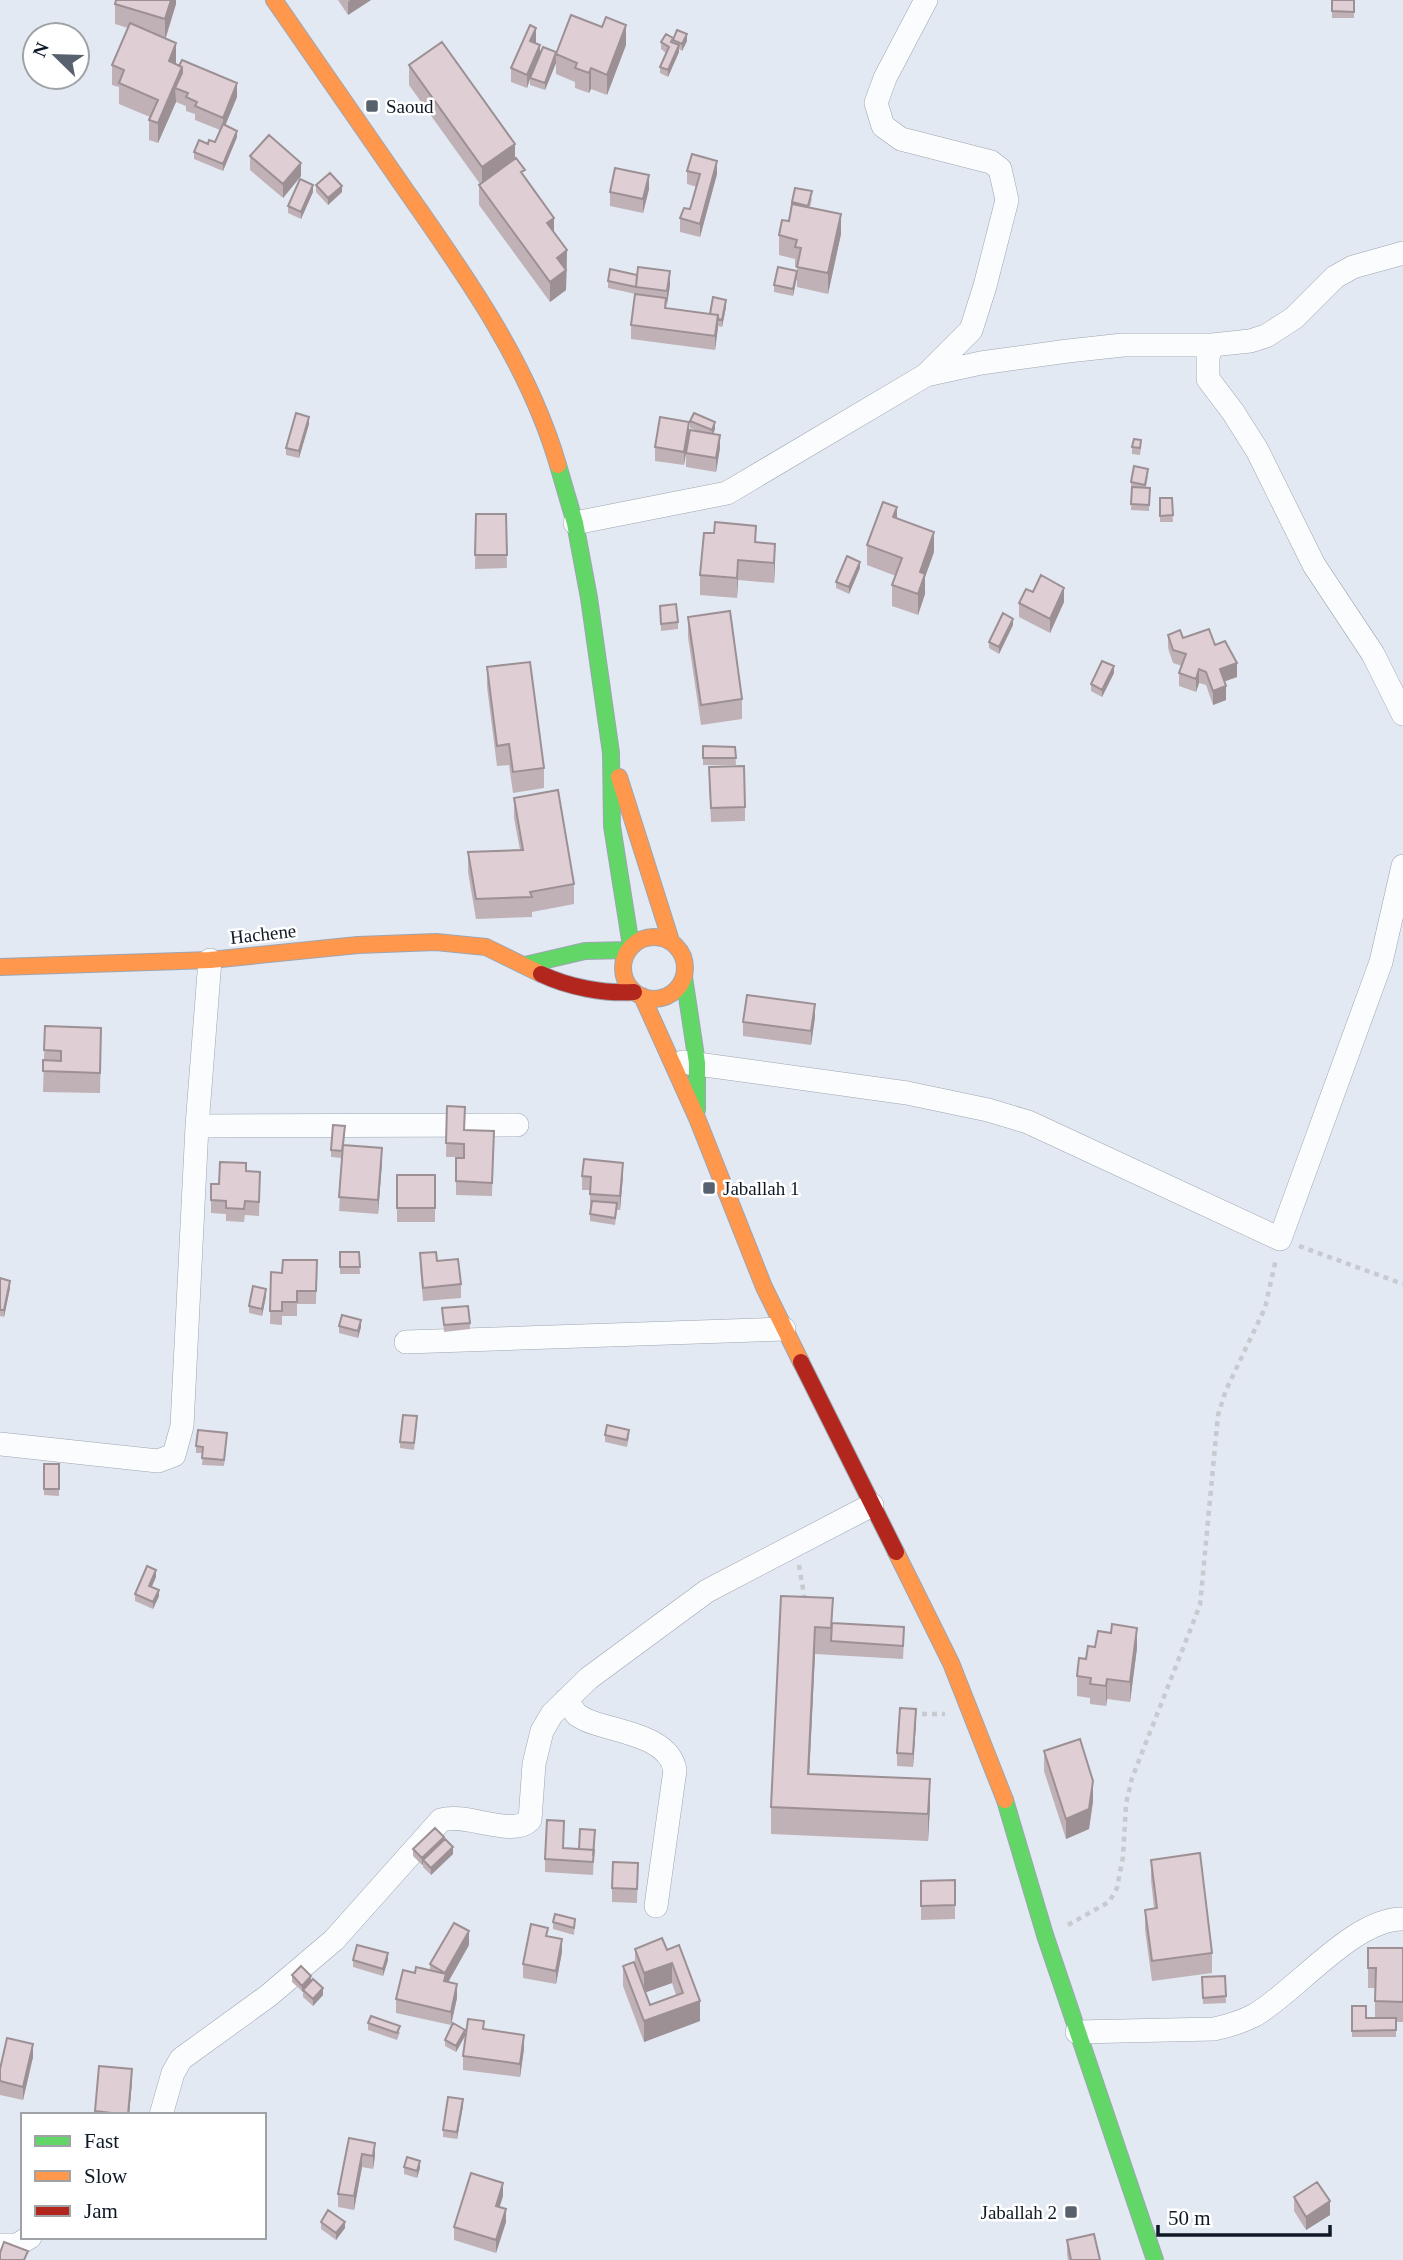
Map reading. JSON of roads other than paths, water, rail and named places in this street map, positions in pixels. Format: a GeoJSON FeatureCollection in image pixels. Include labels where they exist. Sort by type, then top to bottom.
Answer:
{"type":"FeatureCollection","features":[{"type":"Feature","properties":{"kind":"main road"},"geometry":{"type":"LineString","coordinates":[[274,0],[442,242],[506,345],[545,421],[575,523],[611,753],[612,826],[630,948],[623,972],[638,994],[697,1118],[764,1287],[951,1663],[1005,1801],[1077,2032],[1156,2260]]}},
{"type":"Feature","properties":{"kind":"main road"},"geometry":{"type":"LineString","coordinates":[[611,753],[637,825],[671,941],[684,957],[684,977],[697,1063],[697,1118]]}},
{"type":"Feature","properties":{"kind":"main road"},"geometry":{"type":"LineString","coordinates":[[525,965],[586,951],[630,948],[650,937],[671,941]]}},
{"type":"Feature","properties":{"kind":"main road","name":"Hachene"},"geometry":{"type":"LineString","coordinates":[[0,967],[210,960],[358,945],[436,942],[486,947],[555,981],[616,993],[638,994]]}},
{"type":"Feature","properties":{"kind":"main road"},"geometry":{"type":"LineString","coordinates":[[638,994],[652,999],[672,993],[684,977]]}},
{"type":"Feature","properties":{"kind":"street"},"geometry":{"type":"LineString","coordinates":[[575,523],[727,493],[926,376],[971,330],[998,246],[1007,200],[1000,169],[991,162],[901,139],[883,126],[876,103],[885,78],[926,0]]}},
{"type":"Feature","properties":{"kind":"street"},"geometry":{"type":"LineString","coordinates":[[926,376],[1019,357],[1123,345],[1212,345],[1250,341],[1266,336],[1294,318],[1335,277],[1353,267],[1401,252]]}},
{"type":"Feature","properties":{"kind":"street"},"geometry":{"type":"LineString","coordinates":[[1208,379],[1208,357],[1212,345]]}},
{"type":"Feature","properties":{"kind":"street"},"geometry":{"type":"LineString","coordinates":[[1156,346],[1208,379],[1234,412],[1257,450],[1314,565],[1373,654],[1403,714]]}},
{"type":"Feature","properties":{"kind":"street"},"geometry":{"type":"LineString","coordinates":[[669,1061],[907,1093],[988,1110],[1028,1122],[1280,1239],[1381,962],[1403,866]]}},
{"type":"Feature","properties":{"kind":"street"},"geometry":{"type":"LineString","coordinates":[[0,1444],[158,1461],[174,1455],[182,1426],[197,1126],[210,960]]}},
{"type":"Feature","properties":{"kind":"street"},"geometry":{"type":"LineString","coordinates":[[197,1126],[517,1125]]}},
{"type":"Feature","properties":{"kind":"street"},"geometry":{"type":"LineString","coordinates":[[407,1342],[785,1329]]}},
{"type":"Feature","properties":{"kind":"street"},"geometry":{"type":"LineString","coordinates":[[162,2113],[173,2073],[181,2059],[260,2003],[334,1940],[440,1820],[452,1817],[518,1827],[530,1820],[534,1764],[542,1731],[566,1700],[677,1610],[796,1543],[872,1506]]}},
{"type":"Feature","properties":{"kind":"street"},"geometry":{"type":"LineString","coordinates":[[566,1700],[577,1715],[586,1720],[656,1745],[673,1759],[675,1770],[656,1906]]}},
{"type":"Feature","properties":{"kind":"street"},"geometry":{"type":"LineString","coordinates":[[1077,2032],[1214,2029],[1236,2024],[1285,1994],[1314,1965],[1353,1940],[1384,1921],[1403,1919]]}},
{"type":"Feature","properties":{"kind":"street"},"geometry":{"type":"LineString","coordinates":[[9,2250],[27,2239]]}},
{"type":"Feature","properties":{"kind":"place","name":"Saoud"},"geometry":{"type":"Point","coordinates":[372,106]}},
{"type":"Feature","properties":{"kind":"place","name":"Jaballah 1"},"geometry":{"type":"Point","coordinates":[709,1188]}},
{"type":"Feature","properties":{"kind":"place","name":"Jaballah 2"},"geometry":{"type":"Point","coordinates":[1071,2212]}}]}
